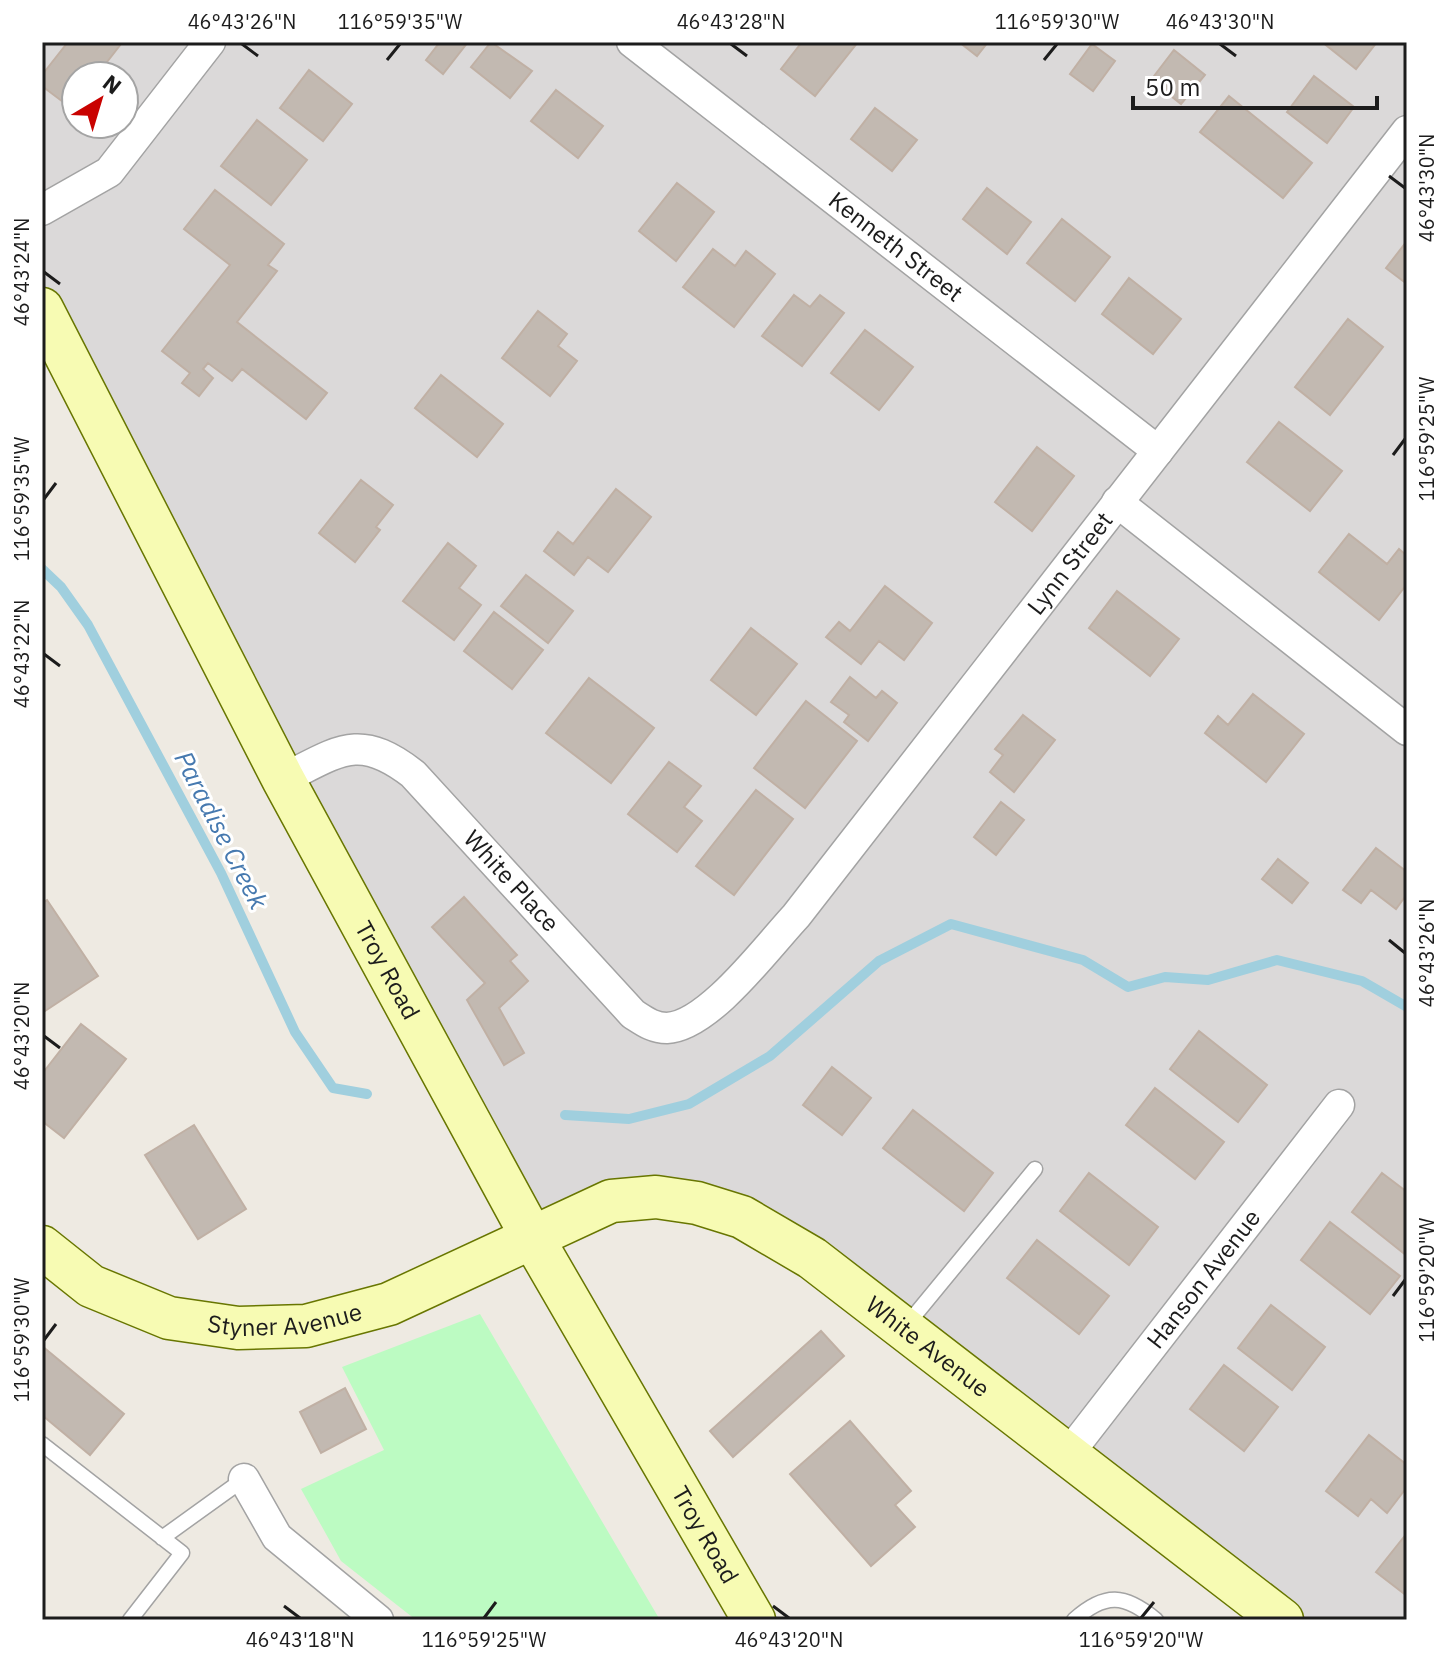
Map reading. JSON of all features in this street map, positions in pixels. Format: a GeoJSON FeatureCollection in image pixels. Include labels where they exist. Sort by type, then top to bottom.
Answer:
{"type":"FeatureCollection","features":[{"type":"Feature","properties":{"kind":"main road","name":"Troy Road"},"geometry":{"type":"LineString","coordinates":[[42,309],[283,779],[532,1237],[754,1620]]}},
{"type":"Feature","properties":{"kind":"main road","name":"White Avenue"},"geometry":{"type":"LineString","coordinates":[[532,1237],[611,1201],[656,1197],[697,1203],[742,1217],[776,1234],[905,1327],[1282,1620]]}},
{"type":"Feature","properties":{"kind":"main road","name":"Styner Avenue"},"geometry":{"type":"LineString","coordinates":[[42,1247],[91,1286],[117,1297],[169,1318],[238,1328],[306,1326],[389,1304],[532,1237]]}},
{"type":"Feature","properties":{"kind":"street"},"geometry":{"type":"LineString","coordinates":[[42,210],[109,172],[210,42]]}},
{"type":"Feature","properties":{"kind":"street","name":"Kenneth Street"},"geometry":{"type":"LineString","coordinates":[[632,42],[1158,451]]}},
{"type":"Feature","properties":{"kind":"street","name":"Lynn Street"},"geometry":{"type":"LineString","coordinates":[[727,990],[796,916],[1406,133]]}},
{"type":"Feature","properties":{"kind":"street"},"geometry":{"type":"LineString","coordinates":[[1117,502],[1407,730]]}},
{"type":"Feature","properties":{"kind":"street","name":"White Place"},"geometry":{"type":"LineString","coordinates":[[283,779],[331,755],[362,747],[380,751],[413,774],[633,1014],[648,1024],[666,1028],[684,1024],[702,1015],[727,990]]}},
{"type":"Feature","properties":{"kind":"street","name":"Hanson Avenue"},"geometry":{"type":"LineString","coordinates":[[1069,1453],[1339,1105]]}},
{"type":"Feature","properties":{"kind":"street"},"geometry":{"type":"LineString","coordinates":[[244,1479],[277,1537],[378,1620]]}},
{"type":"Feature","properties":{"kind":"lane"},"geometry":{"type":"LineString","coordinates":[[905,1327],[1035,1169]]}},
{"type":"Feature","properties":{"kind":"lane"},"geometry":{"type":"LineString","coordinates":[[42,1444],[182,1553],[130,1620]]}},
{"type":"Feature","properties":{"kind":"lane"},"geometry":{"type":"LineString","coordinates":[[162,1538],[244,1479]]}},
{"type":"Feature","properties":{"kind":"lane"},"geometry":{"type":"LineString","coordinates":[[1074,1620],[1089,1606],[1113,1598],[1138,1606],[1156,1620]]}},
{"type":"Feature","properties":{"kind":"shaded area"},"geometry":{"type":"Polygon","coordinates":[[[42,42],[1407,42],[1407,1620],[1282,1620],[1069,1453],[697,1203],[532,1237],[42,309],[42,42]]]}},
{"type":"Feature","properties":{"kind":"green space"},"geometry":{"type":"Polygon","coordinates":[[[480,1314],[660,1620],[416,1620],[341,1561],[301,1489],[384,1450],[342,1367],[480,1314]]]}},
{"type":"Feature","properties":{"kind":"building"},"geometry":{"type":"Polygon","coordinates":[[[68,42],[121,44],[108,60],[60,60],[60,100],[42,86],[42,75],[68,42]]]}},
{"type":"Feature","properties":{"kind":"building"},"geometry":{"type":"Polygon","coordinates":[[[440,42],[468,42],[443,74],[426,60],[440,42]]]}},
{"type":"Feature","properties":{"kind":"building"},"geometry":{"type":"Polygon","coordinates":[[[491,42],[532,71],[510,98],[471,67],[491,42]]]}},
{"type":"Feature","properties":{"kind":"building"},"geometry":{"type":"Polygon","coordinates":[[[802,42],[858,42],[815,96],[781,69],[802,42]]]}},
{"type":"Feature","properties":{"kind":"building"},"geometry":{"type":"Polygon","coordinates":[[[959,42],[988,42],[977,56],[959,42]]]}},
{"type":"Feature","properties":{"kind":"building"},"geometry":{"type":"Polygon","coordinates":[[[1322,42],[1377,42],[1356,69],[1322,42]]]}},
{"type":"Feature","properties":{"kind":"building"},"geometry":{"type":"Polygon","coordinates":[[[1092,44],[1115,61],[1093,91],[1070,74],[1092,44]]]}},
{"type":"Feature","properties":{"kind":"building"},"geometry":{"type":"Polygon","coordinates":[[[1174,50],[1205,75],[1181,104],[1151,80],[1174,50]]]}},
{"type":"Feature","properties":{"kind":"building"},"geometry":{"type":"Polygon","coordinates":[[[309,70],[352,104],[323,141],[280,108],[309,70]]]}},
{"type":"Feature","properties":{"kind":"building"},"geometry":{"type":"Polygon","coordinates":[[[1314,76],[1354,107],[1327,143],[1287,112],[1314,76]]]}},
{"type":"Feature","properties":{"kind":"building"},"geometry":{"type":"Polygon","coordinates":[[[556,90],[603,126],[578,158],[531,121],[556,90]]]}},
{"type":"Feature","properties":{"kind":"building"},"geometry":{"type":"Polygon","coordinates":[[[1229,96],[1312,163],[1283,198],[1200,132],[1229,96]]]}},
{"type":"Feature","properties":{"kind":"building"},"geometry":{"type":"Polygon","coordinates":[[[875,108],[917,140],[892,171],[851,139],[875,108]]]}},
{"type":"Feature","properties":{"kind":"building"},"geometry":{"type":"Polygon","coordinates":[[[257,120],[307,160],[271,205],[221,166],[257,120]]]}},
{"type":"Feature","properties":{"kind":"building"},"geometry":{"type":"Polygon","coordinates":[[[677,183],[714,212],[676,261],[639,231],[677,183]]]}},
{"type":"Feature","properties":{"kind":"building"},"geometry":{"type":"Polygon","coordinates":[[[987,188],[1031,222],[1007,254],[963,219],[987,188]]]}},
{"type":"Feature","properties":{"kind":"building"},"geometry":{"type":"Polygon","coordinates":[[[215,190],[284,244],[268,265],[277,271],[237,322],[327,393],[306,419],[242,369],[232,381],[208,363],[203,369],[213,378],[199,396],[182,383],[190,373],[162,351],[230,265],[184,229],[215,190]]]}},
{"type":"Feature","properties":{"kind":"building"},"geometry":{"type":"Polygon","coordinates":[[[1062,219],[1110,257],[1075,301],[1027,263],[1062,219]]]}},
{"type":"Feature","properties":{"kind":"building"},"geometry":{"type":"Polygon","coordinates":[[[1407,241],[1407,284],[1386,268],[1407,241]]]}},
{"type":"Feature","properties":{"kind":"building"},"geometry":{"type":"Polygon","coordinates":[[[713,249],[735,266],[746,251],[775,274],[734,327],[683,287],[713,249]]]}},
{"type":"Feature","properties":{"kind":"building"},"geometry":{"type":"Polygon","coordinates":[[[1129,278],[1181,319],[1153,354],[1102,314],[1129,278]]]}},
{"type":"Feature","properties":{"kind":"building"},"geometry":{"type":"Polygon","coordinates":[[[794,295],[810,307],[820,295],[844,313],[802,366],[762,336],[794,295]]]}},
{"type":"Feature","properties":{"kind":"building"},"geometry":{"type":"Polygon","coordinates":[[[538,311],[567,334],[558,346],[577,361],[550,396],[502,358],[538,311]]]}},
{"type":"Feature","properties":{"kind":"building"},"geometry":{"type":"Polygon","coordinates":[[[1348,319],[1383,347],[1330,415],[1295,387],[1348,319]]]}},
{"type":"Feature","properties":{"kind":"building"},"geometry":{"type":"Polygon","coordinates":[[[865,330],[913,367],[879,410],[831,373],[865,330]]]}},
{"type":"Feature","properties":{"kind":"building"},"geometry":{"type":"Polygon","coordinates":[[[441,375],[503,424],[477,457],[415,408],[441,375]]]}},
{"type":"Feature","properties":{"kind":"building"},"geometry":{"type":"Polygon","coordinates":[[[1279,422],[1342,471],[1310,511],[1247,462],[1279,422]]]}},
{"type":"Feature","properties":{"kind":"building"},"geometry":{"type":"Polygon","coordinates":[[[1037,447],[1074,476],[1032,531],[995,502],[1037,447]]]}},
{"type":"Feature","properties":{"kind":"building"},"geometry":{"type":"Polygon","coordinates":[[[361,480],[393,505],[376,527],[380,530],[355,562],[319,533],[361,480]]]}},
{"type":"Feature","properties":{"kind":"building"},"geometry":{"type":"Polygon","coordinates":[[[616,489],[651,517],[608,572],[588,557],[574,575],[544,551],[558,532],[573,544],[616,489]]]}},
{"type":"Feature","properties":{"kind":"building"},"geometry":{"type":"Polygon","coordinates":[[[1349,534],[1387,564],[1399,549],[1407,556],[1407,584],[1379,620],[1319,572],[1349,534]]]}},
{"type":"Feature","properties":{"kind":"building"},"geometry":{"type":"Polygon","coordinates":[[[448,543],[476,566],[459,588],[481,605],[454,640],[403,601],[448,543]]]}},
{"type":"Feature","properties":{"kind":"building"},"geometry":{"type":"Polygon","coordinates":[[[526,575],[573,611],[548,643],[501,606],[526,575]]]}},
{"type":"Feature","properties":{"kind":"building"},"geometry":{"type":"Polygon","coordinates":[[[885,586],[932,623],[904,660],[879,641],[861,664],[826,637],[839,622],[850,631],[885,586]]]}},
{"type":"Feature","properties":{"kind":"building"},"geometry":{"type":"Polygon","coordinates":[[[1117,591],[1179,639],[1150,676],[1089,628],[1117,591]]]}},
{"type":"Feature","properties":{"kind":"building"},"geometry":{"type":"Polygon","coordinates":[[[494,612],[543,650],[512,689],[464,651],[494,612]]]}},
{"type":"Feature","properties":{"kind":"building"},"geometry":{"type":"Polygon","coordinates":[[[751,628],[797,664],[756,715],[711,680],[751,628]]]}},
{"type":"Feature","properties":{"kind":"building"},"geometry":{"type":"Polygon","coordinates":[[[850,677],[876,698],[882,691],[897,703],[868,741],[844,722],[849,715],[831,702],[850,677]]]}},
{"type":"Feature","properties":{"kind":"building"},"geometry":{"type":"Polygon","coordinates":[[[589,678],[654,728],[611,783],[546,733],[589,678]]]}},
{"type":"Feature","properties":{"kind":"building"},"geometry":{"type":"Polygon","coordinates":[[[1253,694],[1304,734],[1266,782],[1205,733],[1218,716],[1228,725],[1253,694]]]}},
{"type":"Feature","properties":{"kind":"building"},"geometry":{"type":"Polygon","coordinates":[[[806,701],[857,741],[805,808],[754,768],[806,701]]]}},
{"type":"Feature","properties":{"kind":"building"},"geometry":{"type":"Polygon","coordinates":[[[1023,715],[1055,740],[1014,792],[990,772],[1003,755],[995,749],[1023,715]]]}},
{"type":"Feature","properties":{"kind":"building"},"geometry":{"type":"Polygon","coordinates":[[[669,762],[701,786],[684,807],[702,821],[677,852],[628,814],[669,762]]]}},
{"type":"Feature","properties":{"kind":"building"},"geometry":{"type":"Polygon","coordinates":[[[756,790],[793,819],[734,895],[696,866],[756,790]]]}},
{"type":"Feature","properties":{"kind":"building"},"geometry":{"type":"Polygon","coordinates":[[[1001,802],[1024,820],[996,855],[974,837],[1001,802]]]}},
{"type":"Feature","properties":{"kind":"building"},"geometry":{"type":"Polygon","coordinates":[[[1376,848],[1407,872],[1407,894],[1396,909],[1371,890],[1361,903],[1343,890],[1376,848]]]}},
{"type":"Feature","properties":{"kind":"building"},"geometry":{"type":"Polygon","coordinates":[[[1278,859],[1308,883],[1292,903],[1262,879],[1278,859]]]}},
{"type":"Feature","properties":{"kind":"building"},"geometry":{"type":"Polygon","coordinates":[[[464,897],[517,955],[510,961],[528,981],[499,1008],[524,1053],[504,1065],[467,1000],[485,983],[432,927],[464,897]]]}},
{"type":"Feature","properties":{"kind":"building"},"geometry":{"type":"Polygon","coordinates":[[[47,900],[98,976],[42,1013],[42,903],[47,900]]]}},
{"type":"Feature","properties":{"kind":"building"},"geometry":{"type":"Polygon","coordinates":[[[81,1024],[126,1059],[64,1138],[42,1121],[42,1074],[81,1024]]]}},
{"type":"Feature","properties":{"kind":"building"},"geometry":{"type":"Polygon","coordinates":[[[1199,1031],[1267,1085],[1238,1122],[1170,1069],[1199,1031]]]}},
{"type":"Feature","properties":{"kind":"building"},"geometry":{"type":"Polygon","coordinates":[[[832,1067],[871,1098],[842,1135],[803,1105],[832,1067]]]}},
{"type":"Feature","properties":{"kind":"building"},"geometry":{"type":"Polygon","coordinates":[[[1155,1088],[1224,1142],[1195,1179],[1126,1125],[1155,1088]]]}},
{"type":"Feature","properties":{"kind":"building"},"geometry":{"type":"Polygon","coordinates":[[[913,1110],[993,1173],[964,1211],[883,1148],[913,1110]]]}},
{"type":"Feature","properties":{"kind":"building"},"geometry":{"type":"Polygon","coordinates":[[[194,1125],[246,1209],[198,1239],[145,1155],[194,1125]]]}},
{"type":"Feature","properties":{"kind":"building"},"geometry":{"type":"Polygon","coordinates":[[[1089,1173],[1158,1227],[1129,1265],[1060,1211],[1089,1173]]]}},
{"type":"Feature","properties":{"kind":"building"},"geometry":{"type":"Polygon","coordinates":[[[1382,1173],[1407,1192],[1407,1256],[1352,1212],[1382,1173]]]}},
{"type":"Feature","properties":{"kind":"building"},"geometry":{"type":"Polygon","coordinates":[[[1330,1222],[1400,1276],[1370,1314],[1301,1260],[1330,1222]]]}},
{"type":"Feature","properties":{"kind":"building"},"geometry":{"type":"Polygon","coordinates":[[[1037,1240],[1109,1296],[1079,1334],[1007,1278],[1037,1240]]]}},
{"type":"Feature","properties":{"kind":"building"},"geometry":{"type":"Polygon","coordinates":[[[1271,1305],[1325,1347],[1292,1390],[1238,1348],[1271,1305]]]}},
{"type":"Feature","properties":{"kind":"building"},"geometry":{"type":"Polygon","coordinates":[[[821,1331],[844,1356],[733,1457],[710,1431],[821,1331]]]}},
{"type":"Feature","properties":{"kind":"building"},"geometry":{"type":"Polygon","coordinates":[[[42,1346],[124,1414],[90,1455],[42,1415],[42,1346]]]}},
{"type":"Feature","properties":{"kind":"building"},"geometry":{"type":"Polygon","coordinates":[[[1224,1365],[1278,1407],[1244,1451],[1190,1409],[1224,1365]]]}},
{"type":"Feature","properties":{"kind":"building"},"geometry":{"type":"Polygon","coordinates":[[[345,1388],[366,1429],[321,1453],[300,1412],[345,1388]]]}},
{"type":"Feature","properties":{"kind":"building"},"geometry":{"type":"Polygon","coordinates":[[[850,1421],[911,1491],[895,1505],[915,1527],[871,1566],[790,1474],[850,1421]]]}},
{"type":"Feature","properties":{"kind":"building"},"geometry":{"type":"Polygon","coordinates":[[[1369,1435],[1407,1465],[1407,1487],[1387,1513],[1371,1499],[1358,1516],[1326,1491],[1369,1435]]]}},
{"type":"Feature","properties":{"kind":"building"},"geometry":{"type":"Polygon","coordinates":[[[1407,1533],[1407,1596],[1376,1572],[1407,1533]]]}},
{"type":"Feature","properties":{"kind":"waterway","name":"Paradise Creek"},"geometry":{"type":"LineString","coordinates":[[42,569],[61,587],[88,625],[221,873],[295,1032],[333,1088],[367,1094]]}},
{"type":"Feature","properties":{"kind":"waterway","name":"Paradise Creek"},"geometry":{"type":"LineString","coordinates":[[565,1115],[629,1119],[689,1104],[770,1056],[879,961],[951,924],[1083,960],[1128,987],[1165,977],[1208,980],[1277,960],[1362,981],[1407,1007]]}}]}
